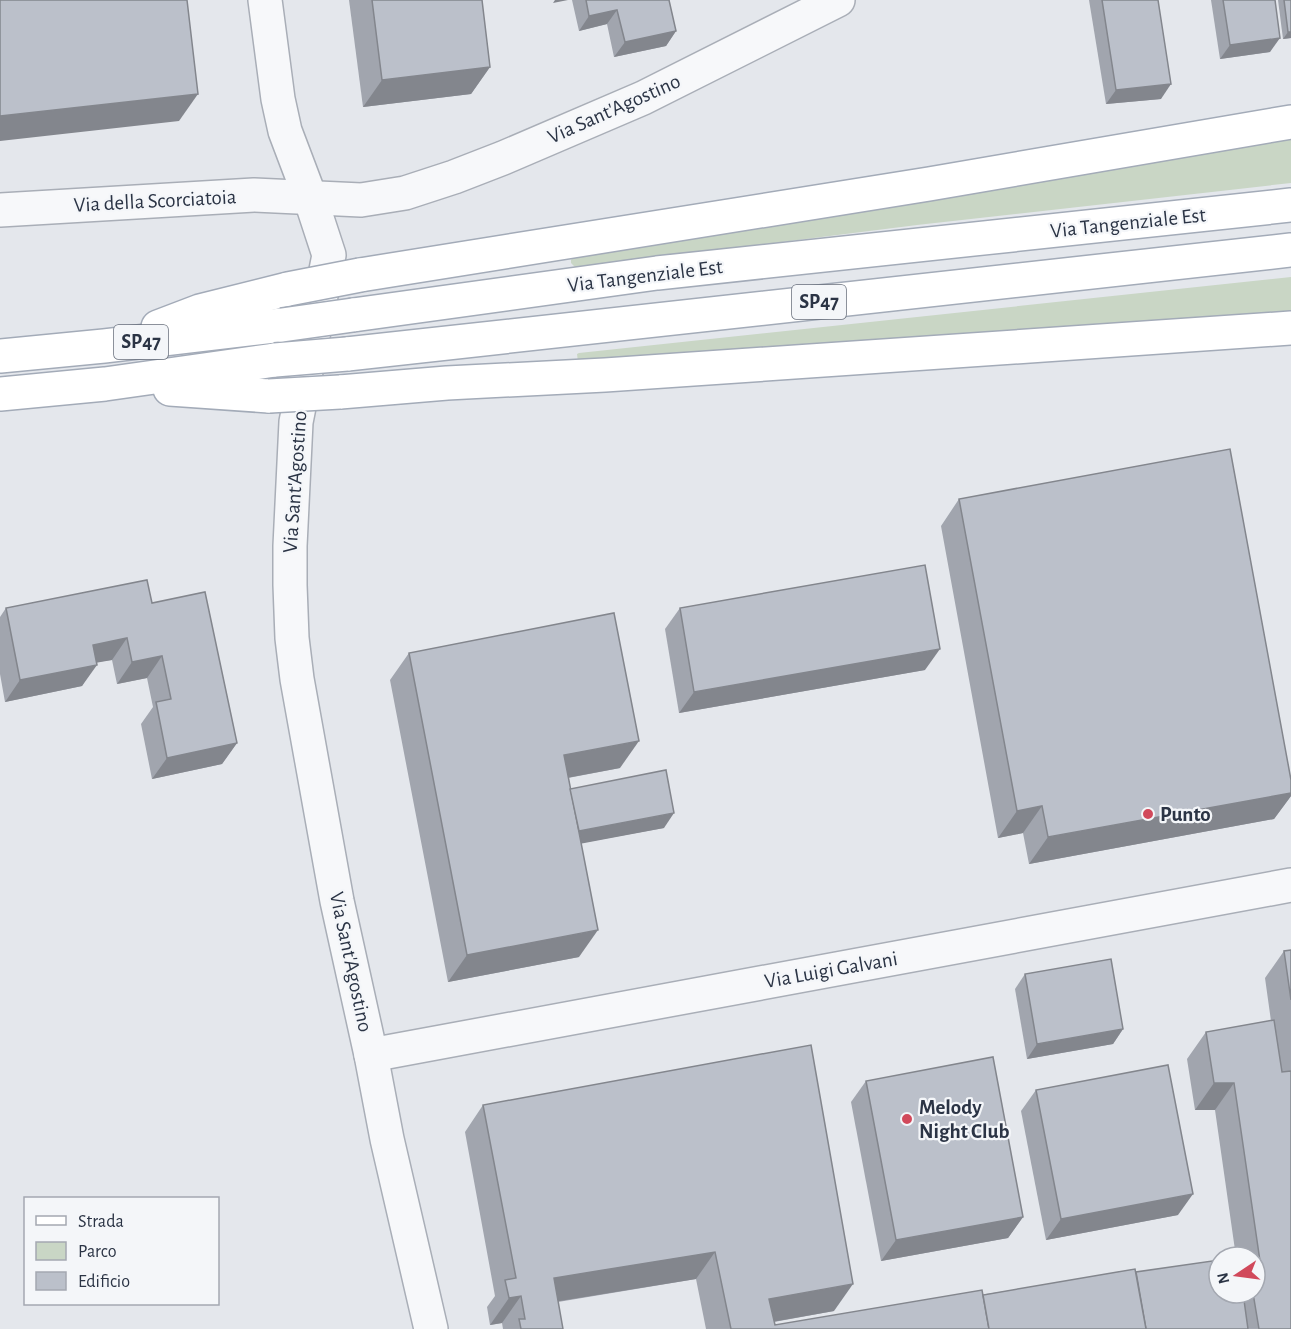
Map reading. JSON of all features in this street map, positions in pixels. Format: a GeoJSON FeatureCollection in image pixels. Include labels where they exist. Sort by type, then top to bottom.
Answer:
{"type":"FeatureCollection","features":[{"type":"Feature","properties":{"kind":"main road"},"geometry":{"type":"LineString","coordinates":[[104,346],[200,311],[360,274],[905,188],[1291,122]]}},
{"type":"Feature","properties":{"kind":"main road","name":"Via Tangenziale Est"},"geometry":{"type":"LineString","coordinates":[[0,356],[282,324],[657,273],[1291,205]]}},
{"type":"Feature","properties":{"kind":"main road","name":"Via Tangenziale Est"},"geometry":{"type":"LineString","coordinates":[[0,394],[105,384],[275,360],[1291,250]]}},
{"type":"Feature","properties":{"kind":"main road"},"geometry":{"type":"LineString","coordinates":[[105,384],[269,396],[1291,328]]}},
{"type":"Feature","properties":{"kind":"street"},"geometry":{"type":"LineString","coordinates":[[265,0],[278,99],[285,131],[310,198]]}},
{"type":"Feature","properties":{"kind":"street","name":"Via Sant'Agostino"},"geometry":{"type":"LineString","coordinates":[[431,1329],[387,1139],[335,889],[303,716],[292,638],[290,546],[296,422],[329,255],[310,198],[361,200],[405,193],[454,177],[643,98],[838,0]]}},
{"type":"Feature","properties":{"kind":"street","name":"Via della Scorciatoia"},"geometry":{"type":"LineString","coordinates":[[0,210],[254,195],[310,198]]}},
{"type":"Feature","properties":{"kind":"street","name":"Via Luigi Galvani"},"geometry":{"type":"LineString","coordinates":[[371,1055],[1291,885]]}},
{"type":"Feature","properties":{"kind":"green space"},"geometry":{"type":"Polygon","coordinates":[[[1291,138],[1291,183],[917,225],[576,268],[571,263],[573,257],[1291,138]]]}},
{"type":"Feature","properties":{"kind":"green space"},"geometry":{"type":"Polygon","coordinates":[[[1291,277],[1291,313],[578,362],[577,354],[579,353],[1291,277]]]}},
{"type":"Feature","properties":{"kind":"building"},"geometry":{"type":"Polygon","coordinates":[[[0,0],[187,0],[198,94],[0,116],[0,0]]]}},
{"type":"Feature","properties":{"kind":"building"},"geometry":{"type":"Polygon","coordinates":[[[372,0],[482,0],[490,67],[382,80],[372,0]]]}},
{"type":"Feature","properties":{"kind":"building"},"geometry":{"type":"Polygon","coordinates":[[[586,0],[669,0],[676,31],[625,42],[617,10],[589,16],[586,0]]]}},
{"type":"Feature","properties":{"kind":"building"},"geometry":{"type":"Polygon","coordinates":[[[1102,0],[1158,0],[1171,84],[1116,90],[1102,0]]]}},
{"type":"Feature","properties":{"kind":"building"},"geometry":{"type":"Polygon","coordinates":[[[1223,0],[1275,0],[1280,38],[1230,45],[1223,0]]]}},
{"type":"Feature","properties":{"kind":"building"},"geometry":{"type":"Polygon","coordinates":[[[1284,0],[1291,0],[1291,32],[1288,32],[1284,0]]]}},
{"type":"Feature","properties":{"kind":"building"},"geometry":{"type":"Polygon","coordinates":[[[1230,449],[1291,780],[1291,793],[1048,837],[1042,806],[1017,811],[959,499],[1230,449]]]}},
{"type":"Feature","properties":{"kind":"building"},"geometry":{"type":"Polygon","coordinates":[[[925,565],[940,649],[694,692],[680,608],[925,565]]]}},
{"type":"Feature","properties":{"kind":"building"},"geometry":{"type":"Polygon","coordinates":[[[147,580],[152,603],[205,592],[237,743],[167,758],[156,702],[171,699],[162,656],[132,662],[127,638],[93,645],[97,665],[20,680],[6,608],[147,580]]]}},
{"type":"Feature","properties":{"kind":"building"},"geometry":{"type":"Polygon","coordinates":[[[614,613],[639,741],[564,755],[598,930],[467,955],[409,653],[614,613]]]}},
{"type":"Feature","properties":{"kind":"building"},"geometry":{"type":"Polygon","coordinates":[[[666,770],[674,813],[579,831],[570,789],[666,770]]]}},
{"type":"Feature","properties":{"kind":"building"},"geometry":{"type":"Polygon","coordinates":[[[1291,950],[1291,1000],[1284,951],[1291,950]]]}},
{"type":"Feature","properties":{"kind":"building"},"geometry":{"type":"Polygon","coordinates":[[[1111,959],[1123,1029],[1037,1044],[1025,974],[1111,959]]]}},
{"type":"Feature","properties":{"kind":"building"},"geometry":{"type":"Polygon","coordinates":[[[1274,1020],[1282,1072],[1291,1071],[1291,1329],[1259,1329],[1255,1305],[1267,1305],[1267,1245],[1258,1245],[1234,1083],[1214,1083],[1206,1032],[1274,1020]]]}},
{"type":"Feature","properties":{"kind":"building"},"geometry":{"type":"Polygon","coordinates":[[[811,1045],[853,1284],[769,1299],[775,1325],[982,1290],[989,1329],[731,1329],[715,1252],[554,1278],[563,1329],[521,1329],[519,1319],[525,1319],[521,1296],[509,1298],[505,1280],[516,1278],[483,1105],[811,1045]]]}},
{"type":"Feature","properties":{"kind":"building"},"geometry":{"type":"Polygon","coordinates":[[[993,1057],[1023,1217],[896,1240],[866,1081],[993,1057]]]}},
{"type":"Feature","properties":{"kind":"building"},"geometry":{"type":"Polygon","coordinates":[[[1168,1065],[1193,1194],[1061,1219],[1036,1090],[1168,1065]]]}},
{"type":"Feature","properties":{"kind":"building"},"geometry":{"type":"Polygon","coordinates":[[[1207,1262],[1207,1305],[1245,1305],[1248,1329],[1146,1329],[1136,1272],[1207,1262]]]}},
{"type":"Feature","properties":{"kind":"building"},"geometry":{"type":"Polygon","coordinates":[[[1135,1269],[1146,1329],[989,1329],[983,1295],[1135,1269]]]}},
{"type":"Feature","properties":{"kind":"place","name":"Punto"},"geometry":{"type":"Point","coordinates":[1148,814]}},
{"type":"Feature","properties":{"kind":"place","name":"Melody Night Club"},"geometry":{"type":"Point","coordinates":[907,1119]}}]}
